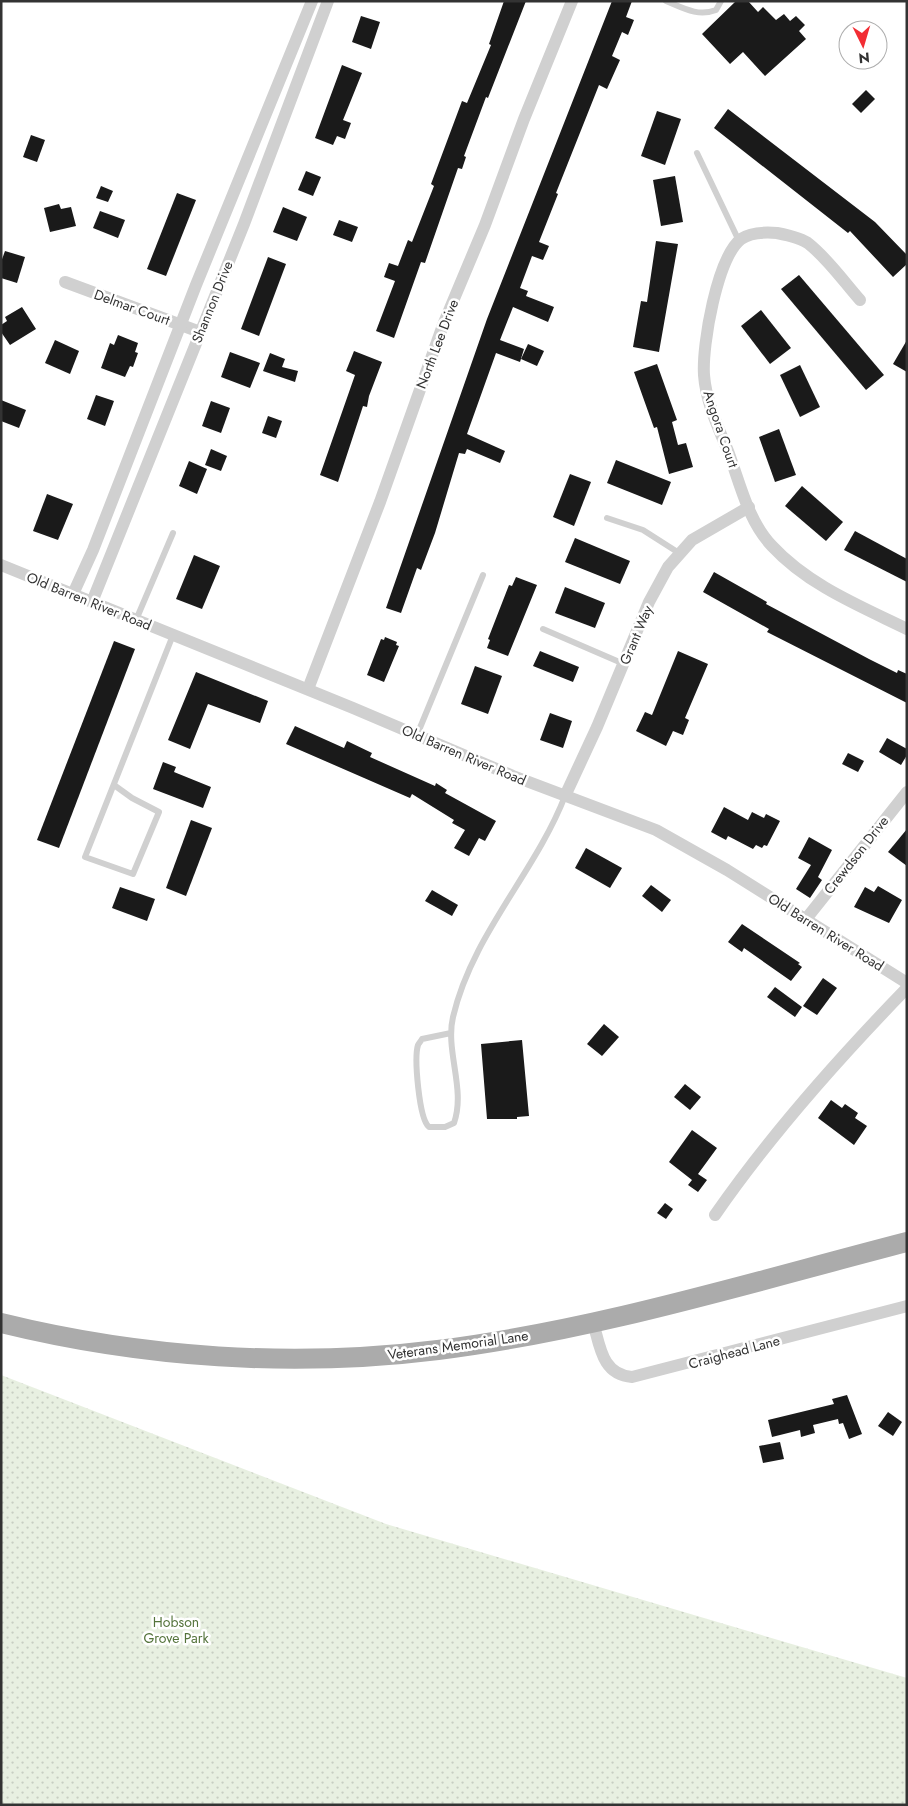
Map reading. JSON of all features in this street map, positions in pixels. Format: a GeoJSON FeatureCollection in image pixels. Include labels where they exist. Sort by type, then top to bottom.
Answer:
{"type":"FeatureCollection","features":[{"type":"Feature","properties":{"kind":"main road","name":"Veterans Memorial Lane"},"geometry":{"type":"LineString","coordinates":[[1,1323],[66,1338],[141,1349],[193,1354],[276,1359],[358,1357],[418,1352],[518,1338],[593,1322],[753,1283],[907,1242]]}},
{"type":"Feature","properties":{"kind":"street","name":"Shannon Drive"},"geometry":{"type":"LineString","coordinates":[[73,594],[93,550],[255,139],[312,1]]}},
{"type":"Feature","properties":{"kind":"street","name":"Shannon Drive"},"geometry":{"type":"LineString","coordinates":[[92,602],[273,147],[328,1]]}},
{"type":"Feature","properties":{"kind":"street","name":"North Lee Drive"},"geometry":{"type":"LineString","coordinates":[[308,690],[380,502],[443,325],[485,225],[524,119],[572,1]]}},
{"type":"Feature","properties":{"kind":"street"},"geometry":{"type":"LineString","coordinates":[[255,139],[273,147]]}},
{"type":"Feature","properties":{"kind":"street"},"geometry":{"type":"LineString","coordinates":[[739,241],[757,233],[770,232],[808,243],[860,300]]}},
{"type":"Feature","properties":{"kind":"street","name":"Angora Court"},"geometry":{"type":"LineString","coordinates":[[739,241],[730,255],[719,283],[705,334],[704,358],[708,396],[748,507],[761,532],[772,546],[799,570],[846,599],[907,629]]}},
{"type":"Feature","properties":{"kind":"street","name":"Delmar Court"},"geometry":{"type":"LineString","coordinates":[[64,282],[200,332]]}},
{"type":"Feature","properties":{"kind":"street"},"geometry":{"type":"LineString","coordinates":[[128,460],[146,467]]}},
{"type":"Feature","properties":{"kind":"street","name":"Grant Way"},"geometry":{"type":"LineString","coordinates":[[565,796],[624,664],[649,602],[668,567],[679,552],[705,532],[748,507]]}},
{"type":"Feature","properties":{"kind":"street","name":"Old Barren River Road"},"geometry":{"type":"LineString","coordinates":[[1,565],[565,796],[632,820],[682,844],[907,983]]}},
{"type":"Feature","properties":{"kind":"street","name":"Crewdson Drive"},"geometry":{"type":"LineString","coordinates":[[806,919],[907,792]]}},
{"type":"Feature","properties":{"kind":"street"},"geometry":{"type":"LineString","coordinates":[[715,1215],[746,1171],[872,1024],[907,988]]}},
{"type":"Feature","properties":{"kind":"street","name":"Craighead Lane"},"geometry":{"type":"LineString","coordinates":[[593,1322],[607,1365],[617,1374],[632,1377],[907,1306]]}},
{"type":"Feature","properties":{"kind":"lane"},"geometry":{"type":"LineString","coordinates":[[666,1],[692,12],[707,14],[716,10],[721,1]]}},
{"type":"Feature","properties":{"kind":"lane"},"geometry":{"type":"LineString","coordinates":[[697,153],[739,241]]}},
{"type":"Feature","properties":{"kind":"lane"},"geometry":{"type":"LineString","coordinates":[[607,518],[643,530],[679,552]]}},
{"type":"Feature","properties":{"kind":"lane"},"geometry":{"type":"LineString","coordinates":[[136,620],[173,533]]}},
{"type":"Feature","properties":{"kind":"lane"},"geometry":{"type":"LineString","coordinates":[[417,735],[484,575]]}},
{"type":"Feature","properties":{"kind":"lane"},"geometry":{"type":"LineString","coordinates":[[543,629],[624,664]]}},
{"type":"Feature","properties":{"kind":"lane"},"geometry":{"type":"LineString","coordinates":[[114,785],[132,798],[159,812],[133,874],[85,857],[173,635]]}},
{"type":"Feature","properties":{"kind":"lane"},"geometry":{"type":"LineString","coordinates":[[451,1033],[422,1038],[418,1046],[417,1057],[422,1116],[425,1124],[435,1129],[451,1126],[456,1117],[451,1033],[452,1018],[467,976],[506,902],[545,841],[565,796]]}},
{"type":"Feature","properties":{"kind":"green space","name":"Hobson Grove Park"},"geometry":{"type":"Polygon","coordinates":[[[1,1375],[386,1524],[907,1678],[907,1805],[1,1805],[1,1375]]]}},
{"type":"Feature","properties":{"kind":"building"},"geometry":{"type":"Polygon","coordinates":[[[504,1],[526,1],[488,98],[486,97],[464,156],[466,157],[462,169],[458,168],[425,263],[421,262],[394,338],[376,331],[395,281],[384,277],[389,263],[398,266],[408,240],[412,242],[434,186],[431,184],[462,101],[467,103],[491,45],[489,44],[504,1]]]}},
{"type":"Feature","properties":{"kind":"building"},"geometry":{"type":"Polygon","coordinates":[[[612,1],[632,1],[626,17],[634,20],[628,35],[622,32],[612,56],[620,60],[607,89],[599,85],[556,193],[558,194],[539,242],[549,246],[543,260],[532,256],[520,288],[528,291],[526,296],[554,307],[548,322],[513,307],[500,340],[524,349],[520,362],[496,353],[467,434],[505,451],[500,463],[467,449],[465,454],[459,453],[435,533],[421,570],[417,568],[401,613],[386,608],[487,319],[612,1]]]}},
{"type":"Feature","properties":{"kind":"building"},"geometry":{"type":"Polygon","coordinates":[[[736,1],[748,1],[758,12],[763,7],[776,20],[784,14],[790,21],[796,16],[805,25],[799,31],[806,39],[765,76],[743,52],[730,64],[702,34],[736,1]]]}},
{"type":"Feature","properties":{"kind":"building"},"geometry":{"type":"Polygon","coordinates":[[[361,16],[380,22],[371,49],[352,42],[361,16]]]}},
{"type":"Feature","properties":{"kind":"building"},"geometry":{"type":"Polygon","coordinates":[[[342,65],[362,73],[343,120],[351,123],[345,139],[337,136],[333,145],[315,138],[342,65]]]}},
{"type":"Feature","properties":{"kind":"building"},"geometry":{"type":"Polygon","coordinates":[[[866,90],[875,99],[861,113],[852,104],[866,90]]]}},
{"type":"Feature","properties":{"kind":"building"},"geometry":{"type":"Polygon","coordinates":[[[728,109],[875,222],[907,255],[907,264],[893,277],[850,231],[848,233],[714,128],[728,109]]]}},
{"type":"Feature","properties":{"kind":"building"},"geometry":{"type":"Polygon","coordinates":[[[657,111],[681,119],[665,165],[641,156],[657,111]]]}},
{"type":"Feature","properties":{"kind":"building"},"geometry":{"type":"Polygon","coordinates":[[[31,135],[45,140],[37,162],[23,157],[31,135]]]}},
{"type":"Feature","properties":{"kind":"building"},"geometry":{"type":"Polygon","coordinates":[[[306,171],[321,177],[313,196],[298,190],[306,171]]]}},
{"type":"Feature","properties":{"kind":"building"},"geometry":{"type":"Polygon","coordinates":[[[675,176],[683,222],[661,226],[653,180],[675,176]]]}},
{"type":"Feature","properties":{"kind":"building"},"geometry":{"type":"Polygon","coordinates":[[[101,186],[113,191],[108,202],[96,198],[101,186]]]}},
{"type":"Feature","properties":{"kind":"building"},"geometry":{"type":"Polygon","coordinates":[[[177,193],[196,200],[166,276],[147,269],[177,193]]]}},
{"type":"Feature","properties":{"kind":"building"},"geometry":{"type":"Polygon","coordinates":[[[59,204],[61,209],[71,207],[76,226],[50,232],[44,208],[59,204]]]}},
{"type":"Feature","properties":{"kind":"building"},"geometry":{"type":"Polygon","coordinates":[[[283,207],[307,217],[297,241],[273,232],[283,207]]]}},
{"type":"Feature","properties":{"kind":"building"},"geometry":{"type":"Polygon","coordinates":[[[100,211],[125,220],[118,238],[93,228],[100,211]]]}},
{"type":"Feature","properties":{"kind":"building"},"geometry":{"type":"Polygon","coordinates":[[[339,220],[358,227],[352,242],[333,235],[339,220]]]}},
{"type":"Feature","properties":{"kind":"building"},"geometry":{"type":"Polygon","coordinates":[[[656,241],[678,244],[659,352],[633,347],[641,301],[647,302],[656,241]]]}},
{"type":"Feature","properties":{"kind":"building"},"geometry":{"type":"Polygon","coordinates":[[[5,251],[25,257],[17,283],[1,278],[1,262],[5,251]]]}},
{"type":"Feature","properties":{"kind":"building"},"geometry":{"type":"Polygon","coordinates":[[[268,257],[286,264],[259,336],[241,329],[268,257]]]}},
{"type":"Feature","properties":{"kind":"building"},"geometry":{"type":"Polygon","coordinates":[[[799,275],[884,375],[866,390],[781,289],[799,275]]]}},
{"type":"Feature","properties":{"kind":"building"},"geometry":{"type":"Polygon","coordinates":[[[22,307],[36,329],[10,345],[1,332],[1,325],[7,321],[5,317],[22,307]]]}},
{"type":"Feature","properties":{"kind":"building"},"geometry":{"type":"Polygon","coordinates":[[[761,310],[791,348],[770,364],[741,326],[761,310]]]}},
{"type":"Feature","properties":{"kind":"building"},"geometry":{"type":"Polygon","coordinates":[[[118,335],[138,343],[135,352],[138,353],[133,367],[130,366],[125,377],[101,368],[110,343],[114,345],[118,335]]]}},
{"type":"Feature","properties":{"kind":"building"},"geometry":{"type":"Polygon","coordinates":[[[55,340],[79,351],[70,374],[45,363],[55,340]]]}},
{"type":"Feature","properties":{"kind":"building"},"geometry":{"type":"Polygon","coordinates":[[[907,340],[907,372],[893,364],[907,340]]]}},
{"type":"Feature","properties":{"kind":"building"},"geometry":{"type":"Polygon","coordinates":[[[528,344],[544,351],[537,366],[521,359],[528,344]]]}},
{"type":"Feature","properties":{"kind":"building"},"geometry":{"type":"Polygon","coordinates":[[[354,351],[382,362],[369,396],[367,407],[363,406],[338,482],[320,475],[355,375],[346,371],[354,351]]]}},
{"type":"Feature","properties":{"kind":"building"},"geometry":{"type":"Polygon","coordinates":[[[230,352],[260,363],[250,388],[221,377],[230,352]]]}},
{"type":"Feature","properties":{"kind":"building"},"geometry":{"type":"Polygon","coordinates":[[[270,353],[285,359],[282,367],[298,371],[295,382],[263,371],[270,353]]]}},
{"type":"Feature","properties":{"kind":"building"},"geometry":{"type":"Polygon","coordinates":[[[657,364],[677,420],[672,422],[678,445],[686,443],[693,467],[669,474],[657,427],[654,428],[634,372],[657,364]]]}},
{"type":"Feature","properties":{"kind":"building"},"geometry":{"type":"Polygon","coordinates":[[[800,365],[820,407],[800,417],[780,375],[800,365]]]}},
{"type":"Feature","properties":{"kind":"building"},"geometry":{"type":"Polygon","coordinates":[[[96,395],[114,401],[105,426],[87,419],[96,395]]]}},
{"type":"Feature","properties":{"kind":"building"},"geometry":{"type":"Polygon","coordinates":[[[1,400],[26,410],[19,428],[1,421],[1,400]]]}},
{"type":"Feature","properties":{"kind":"building"},"geometry":{"type":"Polygon","coordinates":[[[211,401],[230,408],[221,433],[202,426],[211,401]]]}},
{"type":"Feature","properties":{"kind":"building"},"geometry":{"type":"Polygon","coordinates":[[[268,416],[282,421],[276,438],[262,433],[268,416]]]}},
{"type":"Feature","properties":{"kind":"building"},"geometry":{"type":"Polygon","coordinates":[[[779,429],[796,475],[775,482],[759,437],[779,429]]]}},
{"type":"Feature","properties":{"kind":"building"},"geometry":{"type":"Polygon","coordinates":[[[211,449],[227,456],[221,471],[205,465],[211,449]]]}},
{"type":"Feature","properties":{"kind":"building"},"geometry":{"type":"Polygon","coordinates":[[[616,460],[671,482],[662,505],[607,483],[616,460]]]}},
{"type":"Feature","properties":{"kind":"building"},"geometry":{"type":"Polygon","coordinates":[[[189,461],[207,469],[197,494],[179,486],[189,461]]]}},
{"type":"Feature","properties":{"kind":"building"},"geometry":{"type":"Polygon","coordinates":[[[570,474],[591,482],[574,526],[553,517],[570,474]]]}},
{"type":"Feature","properties":{"kind":"building"},"geometry":{"type":"Polygon","coordinates":[[[802,486],[843,522],[826,541],[785,506],[802,486]]]}},
{"type":"Feature","properties":{"kind":"building"},"geometry":{"type":"Polygon","coordinates":[[[47,494],[73,504],[58,540],[33,531],[47,494]]]}},
{"type":"Feature","properties":{"kind":"building"},"geometry":{"type":"Polygon","coordinates":[[[855,531],[907,559],[907,582],[844,550],[855,531]]]}},
{"type":"Feature","properties":{"kind":"building"},"geometry":{"type":"Polygon","coordinates":[[[575,538],[630,561],[620,584],[565,562],[575,538]]]}},
{"type":"Feature","properties":{"kind":"building"},"geometry":{"type":"Polygon","coordinates":[[[194,555],[220,566],[202,609],[176,599],[194,555]]]}},
{"type":"Feature","properties":{"kind":"building"},"geometry":{"type":"Polygon","coordinates":[[[714,572],[767,602],[766,604],[869,659],[897,673],[898,670],[907,674],[907,703],[767,632],[769,629],[703,592],[714,572]]]}},
{"type":"Feature","properties":{"kind":"building"},"geometry":{"type":"Polygon","coordinates":[[[516,577],[537,585],[508,656],[487,648],[490,640],[488,639],[509,585],[512,586],[516,577]]]}},
{"type":"Feature","properties":{"kind":"building"},"geometry":{"type":"Polygon","coordinates":[[[565,587],[605,603],[595,628],[555,613],[565,587]]]}},
{"type":"Feature","properties":{"kind":"building"},"geometry":{"type":"Polygon","coordinates":[[[385,637],[397,642],[396,645],[399,646],[384,682],[367,675],[381,639],[384,640],[385,637]]]}},
{"type":"Feature","properties":{"kind":"building"},"geometry":{"type":"Polygon","coordinates":[[[114,641],[135,649],[59,848],[37,840],[114,641]]]}},
{"type":"Feature","properties":{"kind":"building"},"geometry":{"type":"Polygon","coordinates":[[[540,651],[579,667],[573,682],[533,666],[540,651]]]}},
{"type":"Feature","properties":{"kind":"building"},"geometry":{"type":"Polygon","coordinates":[[[678,651],[708,664],[685,718],[689,720],[683,735],[673,731],[666,746],[636,731],[645,712],[652,715],[678,651]]]}},
{"type":"Feature","properties":{"kind":"building"},"geometry":{"type":"Polygon","coordinates":[[[475,666],[502,676],[488,714],[461,704],[475,666]]]}},
{"type":"Feature","properties":{"kind":"building"},"geometry":{"type":"Polygon","coordinates":[[[196,672],[268,701],[260,723],[208,704],[190,749],[168,740],[196,672]]]}},
{"type":"Feature","properties":{"kind":"building"},"geometry":{"type":"Polygon","coordinates":[[[550,713],[572,721],[563,748],[540,740],[550,713]]]}},
{"type":"Feature","properties":{"kind":"building"},"geometry":{"type":"Polygon","coordinates":[[[295,726],[344,748],[347,741],[372,753],[370,757],[435,786],[436,783],[447,790],[445,793],[496,821],[485,841],[479,838],[469,856],[454,848],[465,830],[452,823],[454,820],[412,794],[410,798],[286,744],[295,726]]]}},
{"type":"Feature","properties":{"kind":"building"},"geometry":{"type":"Polygon","coordinates":[[[887,738],[907,749],[907,755],[901,765],[879,752],[887,738]]]}},
{"type":"Feature","properties":{"kind":"building"},"geometry":{"type":"Polygon","coordinates":[[[848,753],[864,761],[858,772],[842,764],[848,753]]]}},
{"type":"Feature","properties":{"kind":"building"},"geometry":{"type":"Polygon","coordinates":[[[163,762],[176,767],[174,772],[211,787],[203,808],[153,789],[163,762]]]}},
{"type":"Feature","properties":{"kind":"building"},"geometry":{"type":"Polygon","coordinates":[[[724,807],[748,820],[752,812],[764,818],[766,814],[780,821],[767,846],[764,845],[762,848],[756,845],[753,849],[728,836],[726,840],[711,832],[724,807]]]}},
{"type":"Feature","properties":{"kind":"building"},"geometry":{"type":"Polygon","coordinates":[[[191,820],[212,828],[186,896],[166,888],[191,820]]]}},
{"type":"Feature","properties":{"kind":"building"},"geometry":{"type":"Polygon","coordinates":[[[907,829],[907,866],[888,852],[907,829]]]}},
{"type":"Feature","properties":{"kind":"building"},"geometry":{"type":"Polygon","coordinates":[[[809,837],[832,850],[818,877],[822,880],[810,898],[796,889],[811,865],[798,858],[809,837]]]}},
{"type":"Feature","properties":{"kind":"building"},"geometry":{"type":"Polygon","coordinates":[[[586,848],[622,868],[610,888],[575,868],[586,848]]]}},
{"type":"Feature","properties":{"kind":"building"},"geometry":{"type":"Polygon","coordinates":[[[651,885],[671,900],[662,912],[642,896],[651,885]]]}},
{"type":"Feature","properties":{"kind":"building"},"geometry":{"type":"Polygon","coordinates":[[[878,886],[902,900],[889,923],[854,907],[865,887],[874,892],[878,886]]]}},
{"type":"Feature","properties":{"kind":"building"},"geometry":{"type":"Polygon","coordinates":[[[120,887],[155,899],[147,921],[112,908],[120,887]]]}},
{"type":"Feature","properties":{"kind":"building"},"geometry":{"type":"Polygon","coordinates":[[[432,890],[458,905],[452,916],[425,901],[432,890]]]}},
{"type":"Feature","properties":{"kind":"building"},"geometry":{"type":"Polygon","coordinates":[[[742,924],[800,963],[798,964],[802,967],[791,981],[744,948],[742,952],[728,942],[742,924]]]}},
{"type":"Feature","properties":{"kind":"building"},"geometry":{"type":"Polygon","coordinates":[[[823,978],[837,988],[817,1015],[803,1006],[823,978]]]}},
{"type":"Feature","properties":{"kind":"building"},"geometry":{"type":"Polygon","coordinates":[[[775,987],[802,1007],[795,1017],[767,997],[775,987]]]}},
{"type":"Feature","properties":{"kind":"building"},"geometry":{"type":"Polygon","coordinates":[[[604,1024],[619,1037],[602,1056],[587,1044],[604,1024]]]}},
{"type":"Feature","properties":{"kind":"building"},"geometry":{"type":"Polygon","coordinates":[[[522,1040],[529,1116],[517,1117],[517,1119],[487,1119],[481,1044],[522,1040]]]}},
{"type":"Feature","properties":{"kind":"building"},"geometry":{"type":"Polygon","coordinates":[[[685,1084],[701,1097],[690,1110],[674,1097],[685,1084]]]}},
{"type":"Feature","properties":{"kind":"building"},"geometry":{"type":"Polygon","coordinates":[[[831,1100],[842,1108],[845,1104],[858,1113],[855,1118],[867,1126],[854,1145],[818,1118],[831,1100]]]}},
{"type":"Feature","properties":{"kind":"building"},"geometry":{"type":"Polygon","coordinates":[[[692,1130],[717,1148],[698,1174],[707,1180],[698,1192],[688,1185],[692,1180],[669,1162],[692,1130]]]}},
{"type":"Feature","properties":{"kind":"building"},"geometry":{"type":"Polygon","coordinates":[[[665,1203],[673,1209],[666,1219],[657,1213],[665,1203]]]}},
{"type":"Feature","properties":{"kind":"building"},"geometry":{"type":"Polygon","coordinates":[[[847,1395],[862,1434],[849,1439],[843,1423],[839,1424],[838,1419],[813,1425],[815,1433],[801,1437],[800,1430],[772,1437],[768,1420],[834,1404],[832,1399],[847,1395]]]}},
{"type":"Feature","properties":{"kind":"building"},"geometry":{"type":"Polygon","coordinates":[[[888,1412],[902,1422],[893,1436],[878,1426],[888,1412]]]}},
{"type":"Feature","properties":{"kind":"building"},"geometry":{"type":"Polygon","coordinates":[[[780,1442],[784,1459],[763,1463],[759,1446],[780,1442]]]}}]}
